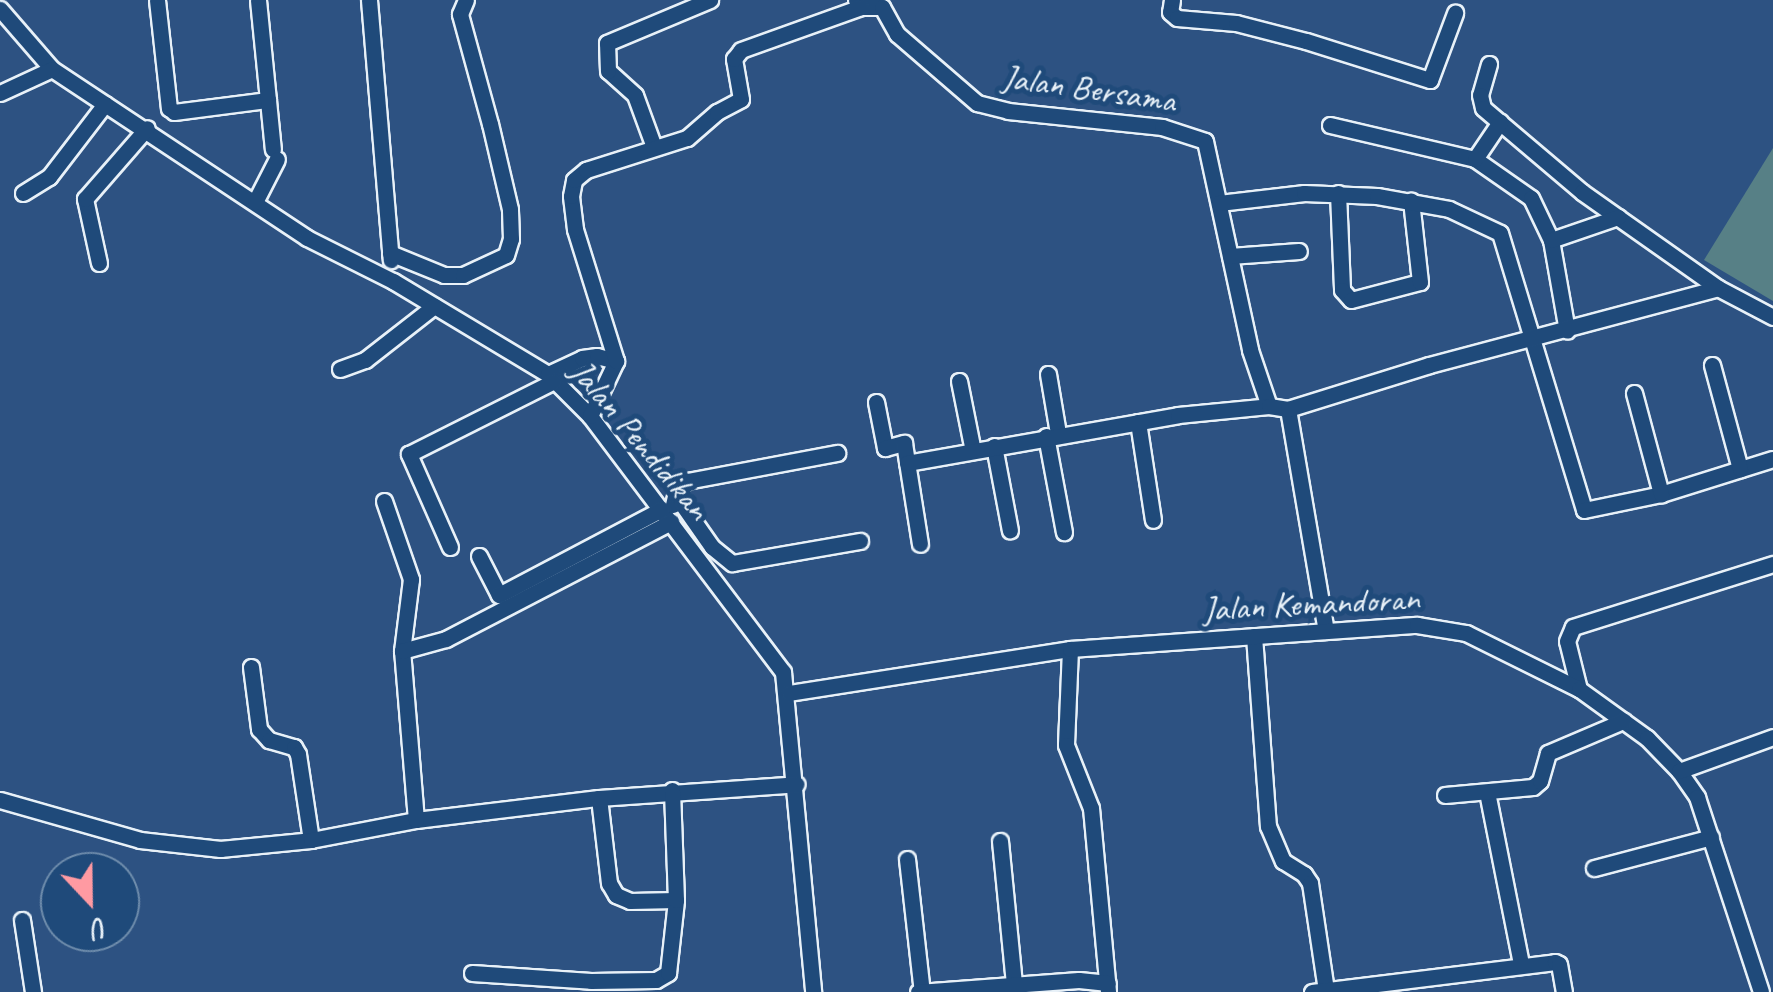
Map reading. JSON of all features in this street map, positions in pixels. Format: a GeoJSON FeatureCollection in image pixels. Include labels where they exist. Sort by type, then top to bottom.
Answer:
{"type":"FeatureCollection","features":[{"type":"Feature","properties":{"kind":"street"},"geometry":{"type":"LineString","coordinates":[[157,0],[170,108],[174,112],[268,100]]}},
{"type":"Feature","properties":{"kind":"street"},"geometry":{"type":"LineString","coordinates":[[255,202],[275,154],[258,0]]}},
{"type":"Feature","properties":{"kind":"street"},"geometry":{"type":"LineString","coordinates":[[369,0],[393,281]]}},
{"type":"Feature","properties":{"kind":"street"},"geometry":{"type":"LineString","coordinates":[[390,252],[444,276],[463,275],[506,255],[511,239],[510,210],[460,14],[466,0]]}},
{"type":"Feature","properties":{"kind":"street"},"geometry":{"type":"LineString","coordinates":[[654,148],[635,95],[608,71],[607,43],[710,0]]}},
{"type":"Feature","properties":{"kind":"street"},"geometry":{"type":"LineString","coordinates":[[1172,0],[1170,12],[1177,18],[1271,32],[1430,80],[1454,14]]}},
{"type":"Feature","properties":{"kind":"street"},"geometry":{"type":"LineString","coordinates":[[590,416],[616,361],[575,229],[572,186],[586,170],[687,138],[718,112],[741,100],[734,59],[741,50],[858,4]]}},
{"type":"Feature","properties":{"kind":"street","name":"Jalan Bersama"},"geometry":{"type":"LineString","coordinates":[[858,4],[882,7],[897,34],[976,104],[1192,134],[1210,148],[1250,350],[1269,406]]}},
{"type":"Feature","properties":{"kind":"street","name":"Jalan Pendidikan"},"geometry":{"type":"LineString","coordinates":[[1,11],[52,70],[147,128],[307,238],[393,281],[551,378],[590,416],[598,438],[667,517],[770,649],[788,693],[813,992]]}},
{"type":"Feature","properties":{"kind":"street"},"geometry":{"type":"LineString","coordinates":[[1489,64],[1480,101],[1500,122],[1618,217],[1718,288],[1773,317]]}},
{"type":"Feature","properties":{"kind":"street"},"geometry":{"type":"LineString","coordinates":[[0,93],[52,70]]}},
{"type":"Feature","properties":{"kind":"street"},"geometry":{"type":"LineString","coordinates":[[23,193],[49,176],[105,104]]}},
{"type":"Feature","properties":{"kind":"street"},"geometry":{"type":"LineString","coordinates":[[1475,159],[1500,122]]}},
{"type":"Feature","properties":{"kind":"street"},"geometry":{"type":"LineString","coordinates":[[1330,125],[1475,159],[1531,198],[1551,240],[1567,331]]}},
{"type":"Feature","properties":{"kind":"street"},"geometry":{"type":"LineString","coordinates":[[98,263],[85,199],[147,128]]}},
{"type":"Feature","properties":{"kind":"street"},"geometry":{"type":"LineString","coordinates":[[1338,193],[1342,290],[1346,299],[1420,282]]}},
{"type":"Feature","properties":{"kind":"street"},"geometry":{"type":"LineString","coordinates":[[1219,202],[1266,195],[1338,193],[1411,200],[1468,216],[1500,233],[1580,506],[1591,512],[1773,459]]}},
{"type":"Feature","properties":{"kind":"street"},"geometry":{"type":"LineString","coordinates":[[1411,200],[1423,302]]}},
{"type":"Feature","properties":{"kind":"street"},"geometry":{"type":"LineString","coordinates":[[1551,240],[1618,217]]}},
{"type":"Feature","properties":{"kind":"street"},"geometry":{"type":"LineString","coordinates":[[1230,256],[1299,250]]}},
{"type":"Feature","properties":{"kind":"street"},"geometry":{"type":"LineString","coordinates":[[906,463],[1052,434],[1269,406],[1288,409],[1718,288]]}},
{"type":"Feature","properties":{"kind":"street"},"geometry":{"type":"LineString","coordinates":[[340,369],[365,360],[434,306]]}},
{"type":"Feature","properties":{"kind":"street"},"geometry":{"type":"LineString","coordinates":[[450,547],[409,454],[582,358],[616,361]]}},
{"type":"Feature","properties":{"kind":"street"},"geometry":{"type":"LineString","coordinates":[[1712,365],[1740,469]]}},
{"type":"Feature","properties":{"kind":"street"},"geometry":{"type":"LineString","coordinates":[[1048,374],[1064,532]]}},
{"type":"Feature","properties":{"kind":"street"},"geometry":{"type":"LineString","coordinates":[[959,381],[974,451]]}},
{"type":"Feature","properties":{"kind":"street"},"geometry":{"type":"LineString","coordinates":[[1634,393],[1660,494]]}},
{"type":"Feature","properties":{"kind":"street"},"geometry":{"type":"LineString","coordinates":[[876,402],[885,448],[904,443],[920,544]]}},
{"type":"Feature","properties":{"kind":"street"},"geometry":{"type":"LineString","coordinates":[[1288,409],[1326,631]]}},
{"type":"Feature","properties":{"kind":"street"},"geometry":{"type":"LineString","coordinates":[[1138,422],[1153,520]]}},
{"type":"Feature","properties":{"kind":"street"},"geometry":{"type":"LineString","coordinates":[[994,446],[1010,531]]}},
{"type":"Feature","properties":{"kind":"street"},"geometry":{"type":"LineString","coordinates":[[838,453],[687,481],[676,487],[677,497],[712,547],[732,563],[860,541]]}},
{"type":"Feature","properties":{"kind":"street"},"geometry":{"type":"LineString","coordinates":[[402,651],[446,639],[667,517],[677,497]]}},
{"type":"Feature","properties":{"kind":"street"},"geometry":{"type":"LineString","coordinates":[[384,502],[411,579],[402,651],[416,820]]}},
{"type":"Feature","properties":{"kind":"street"},"geometry":{"type":"LineString","coordinates":[[479,556],[499,595],[667,517]]}},
{"type":"Feature","properties":{"kind":"street"},"geometry":{"type":"LineString","coordinates":[[1579,689],[1567,640],[1573,627],[1773,564]]}},
{"type":"Feature","properties":{"kind":"street","name":"Jalan Kemandoran"},"geometry":{"type":"LineString","coordinates":[[788,693],[1070,649],[1326,631],[1444,628],[1579,689],[1659,748],[1697,797],[1761,992]]}},
{"type":"Feature","properties":{"kind":"street"},"geometry":{"type":"LineString","coordinates":[[1254,636],[1268,826],[1283,861],[1304,874],[1310,883],[1319,991],[1359,989],[1521,964],[1559,964],[1564,992]]}},
{"type":"Feature","properties":{"kind":"street"},"geometry":{"type":"LineString","coordinates":[[907,859],[920,992],[1014,985],[1100,987],[1092,808],[1066,745],[1070,649]]}},
{"type":"Feature","properties":{"kind":"street"},"geometry":{"type":"LineString","coordinates":[[251,667],[259,729],[269,740],[294,747],[298,754],[310,840]]}},
{"type":"Feature","properties":{"kind":"street"},"geometry":{"type":"LineString","coordinates":[[1445,795],[1538,784],[1548,753],[1623,721]]}},
{"type":"Feature","properties":{"kind":"street"},"geometry":{"type":"LineString","coordinates":[[1679,771],[1773,737]]}},
{"type":"Feature","properties":{"kind":"street"},"geometry":{"type":"LineString","coordinates":[[0,800],[109,833],[197,849],[310,840],[416,820],[672,790],[797,784]]}},
{"type":"Feature","properties":{"kind":"street"},"geometry":{"type":"LineString","coordinates":[[472,973],[591,986],[656,980],[668,973],[676,900],[672,790]]}},
{"type":"Feature","properties":{"kind":"street"},"geometry":{"type":"LineString","coordinates":[[1487,792],[1521,964]]}},
{"type":"Feature","properties":{"kind":"street"},"geometry":{"type":"LineString","coordinates":[[599,798],[609,883],[616,895],[630,901],[676,900]]}},
{"type":"Feature","properties":{"kind":"street"},"geometry":{"type":"LineString","coordinates":[[1594,868],[1711,837]]}},
{"type":"Feature","properties":{"kind":"street"},"geometry":{"type":"LineString","coordinates":[[1000,841],[1014,985]]}},
{"type":"Feature","properties":{"kind":"street"},"geometry":{"type":"LineString","coordinates":[[22,920],[33,992]]}},
{"type":"Feature","properties":{"kind":"green space"},"geometry":{"type":"Polygon","coordinates":[[[1773,148],[1773,301],[1704,260],[1773,148]]]}}]}
